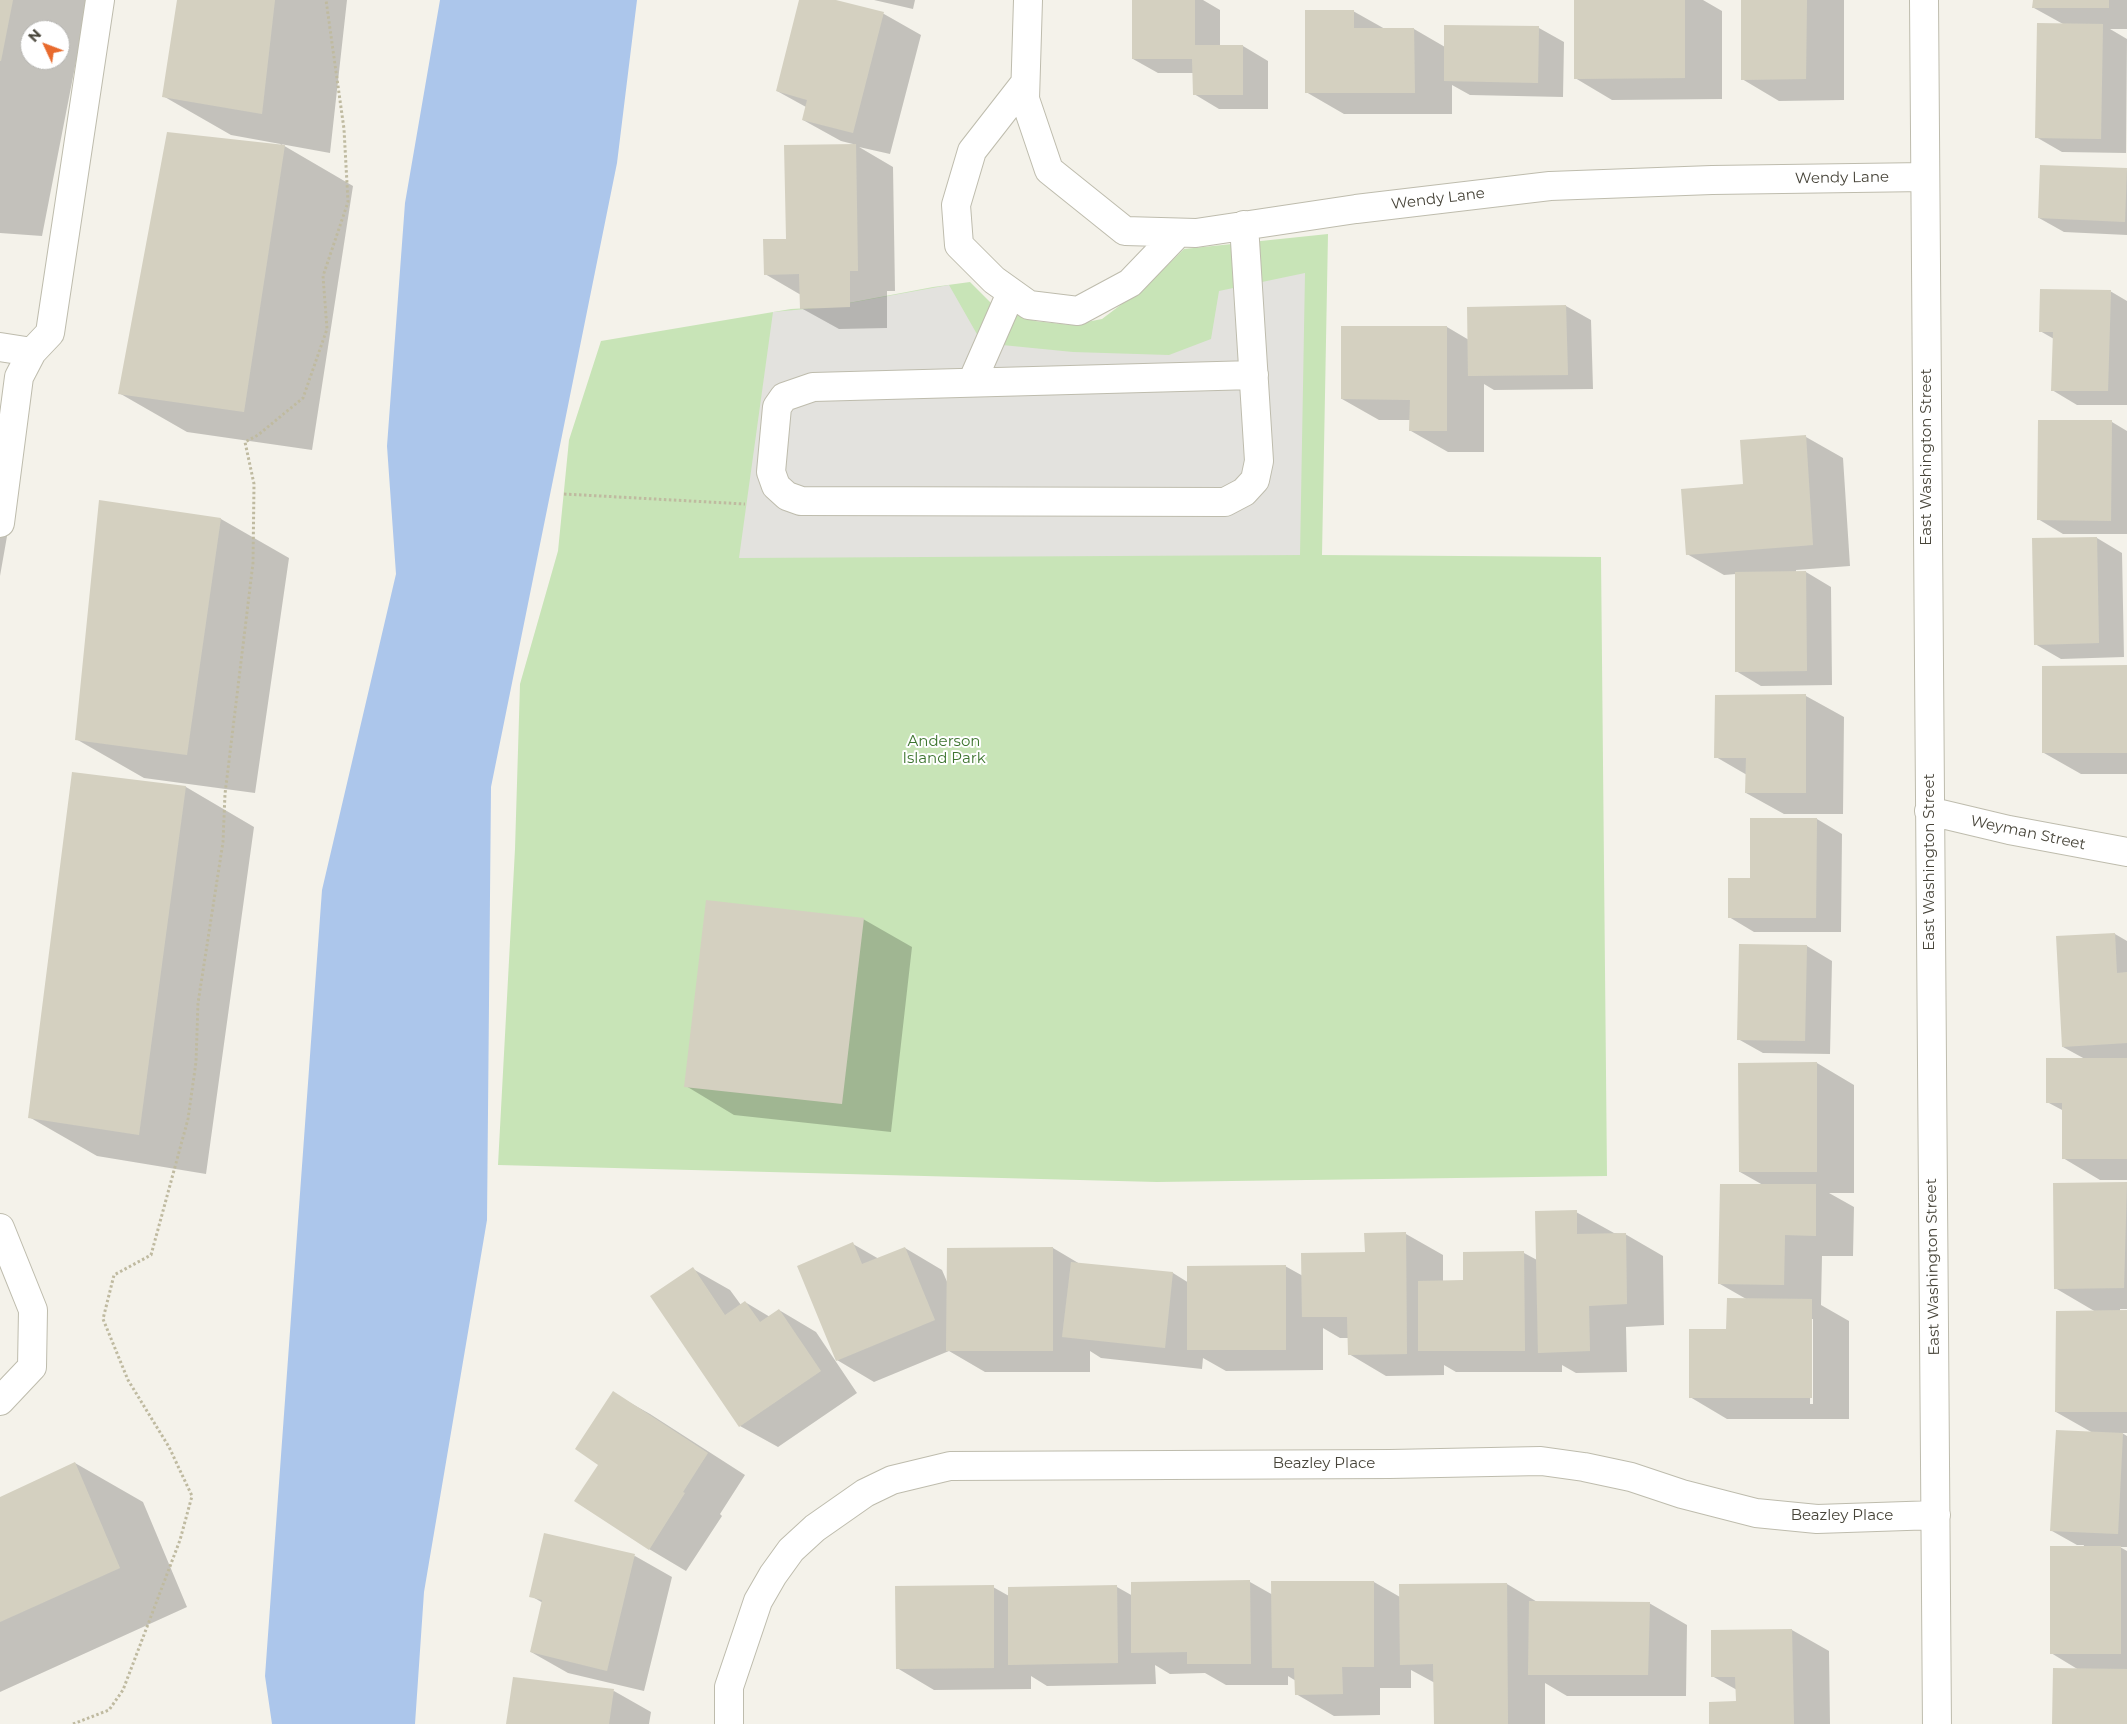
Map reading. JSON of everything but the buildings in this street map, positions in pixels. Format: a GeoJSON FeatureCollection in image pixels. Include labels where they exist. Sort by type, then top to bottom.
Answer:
{"type":"FeatureCollection","features":[{"type":"Feature","properties":{"kind":"street"},"geometry":{"type":"LineString","coordinates":[[0,523],[20,377],[32,352],[50,333],[100,0]]}},
{"type":"Feature","properties":{"kind":"street"},"geometry":{"type":"LineString","coordinates":[[1028,0],[1025,91],[972,151],[956,204],[960,245],[994,280],[1029,306],[1078,311],[1130,283],[1178,232]]}},
{"type":"Feature","properties":{"kind":"street","name":"East Washington Street"},"geometry":{"type":"LineString","coordinates":[[1924,0],[1937,1724]]}},
{"type":"Feature","properties":{"kind":"street","name":"Wendy Lane"},"geometry":{"type":"LineString","coordinates":[[1025,91],[1049,170],[1125,231],[1196,233],[1356,209],[1550,186],[1712,180],[1925,177]]}},
{"type":"Feature","properties":{"kind":"street"},"geometry":{"type":"LineString","coordinates":[[1244,225],[1254,375],[1259,461],[1255,480],[1244,492],[1225,502],[801,501],[787,496],[776,486],[771,472],[778,407],[784,397],[813,387],[1254,375]]}},
{"type":"Feature","properties":{"kind":"street"},"geometry":{"type":"LineString","coordinates":[[972,382],[1010,292]]}},
{"type":"Feature","properties":{"kind":"street"},"geometry":{"type":"LineString","coordinates":[[0,347],[32,352]]}},
{"type":"Feature","properties":{"kind":"street","name":"Weyman Street"},"geometry":{"type":"LineString","coordinates":[[1929,811],[2009,830],[2127,852]]}},
{"type":"Feature","properties":{"kind":"street"},"geometry":{"type":"LineString","coordinates":[[0,1228],[33,1310],[32,1367],[0,1401]]}},
{"type":"Feature","properties":{"kind":"street","name":"Beazley Place"},"geometry":{"type":"LineString","coordinates":[[729,1724],[730,1687],[758,1601],[773,1575],[791,1550],[815,1528],[865,1493],[892,1480],[950,1466],[1390,1464],[1541,1461],[1584,1467],[1631,1477],[1682,1494],[1756,1513],[1817,1519],[1936,1516]]}},
{"type":"Feature","properties":{"kind":"path"},"geometry":{"type":"LineString","coordinates":[[73,1724],[109,1710],[123,1690],[180,1540],[192,1496],[169,1447],[128,1380],[104,1319],[114,1275],[151,1255],[188,1119],[196,1062],[198,1003],[223,842],[225,794],[253,562],[254,484],[245,442],[258,435],[303,398],[326,329],[323,276],[348,202],[344,128],[326,0]]}},
{"type":"Feature","properties":{"kind":"path"},"geometry":{"type":"LineString","coordinates":[[564,494],[746,504]]}},
{"type":"Feature","properties":{"kind":"green space","name":"Anderson Island Park"},"geometry":{"type":"Polygon","coordinates":[[[1328,234],[1322,555],[1601,557],[1607,1176],[1157,1182],[498,1165],[515,849],[520,684],[558,551],[569,440],[601,341],[791,309],[827,307],[970,282],[992,304],[1035,321],[1071,325],[1102,319],[1147,285],[1184,249],[1328,234]]]}},
{"type":"Feature","properties":{"kind":"shaded area"},"geometry":{"type":"Polygon","coordinates":[[[1305,273],[1300,555],[739,558],[773,312],[827,307],[949,285],[982,343],[1073,352],[1169,355],[1211,339],[1219,291],[1305,273]]]}},
{"type":"Feature","properties":{"kind":"water"},"geometry":{"type":"Polygon","coordinates":[[[440,0],[637,0],[617,163],[491,787],[487,1220],[424,1592],[415,1724],[272,1724],[265,1676],[322,890],[396,574],[387,446],[405,203],[440,0]]]}}]}
